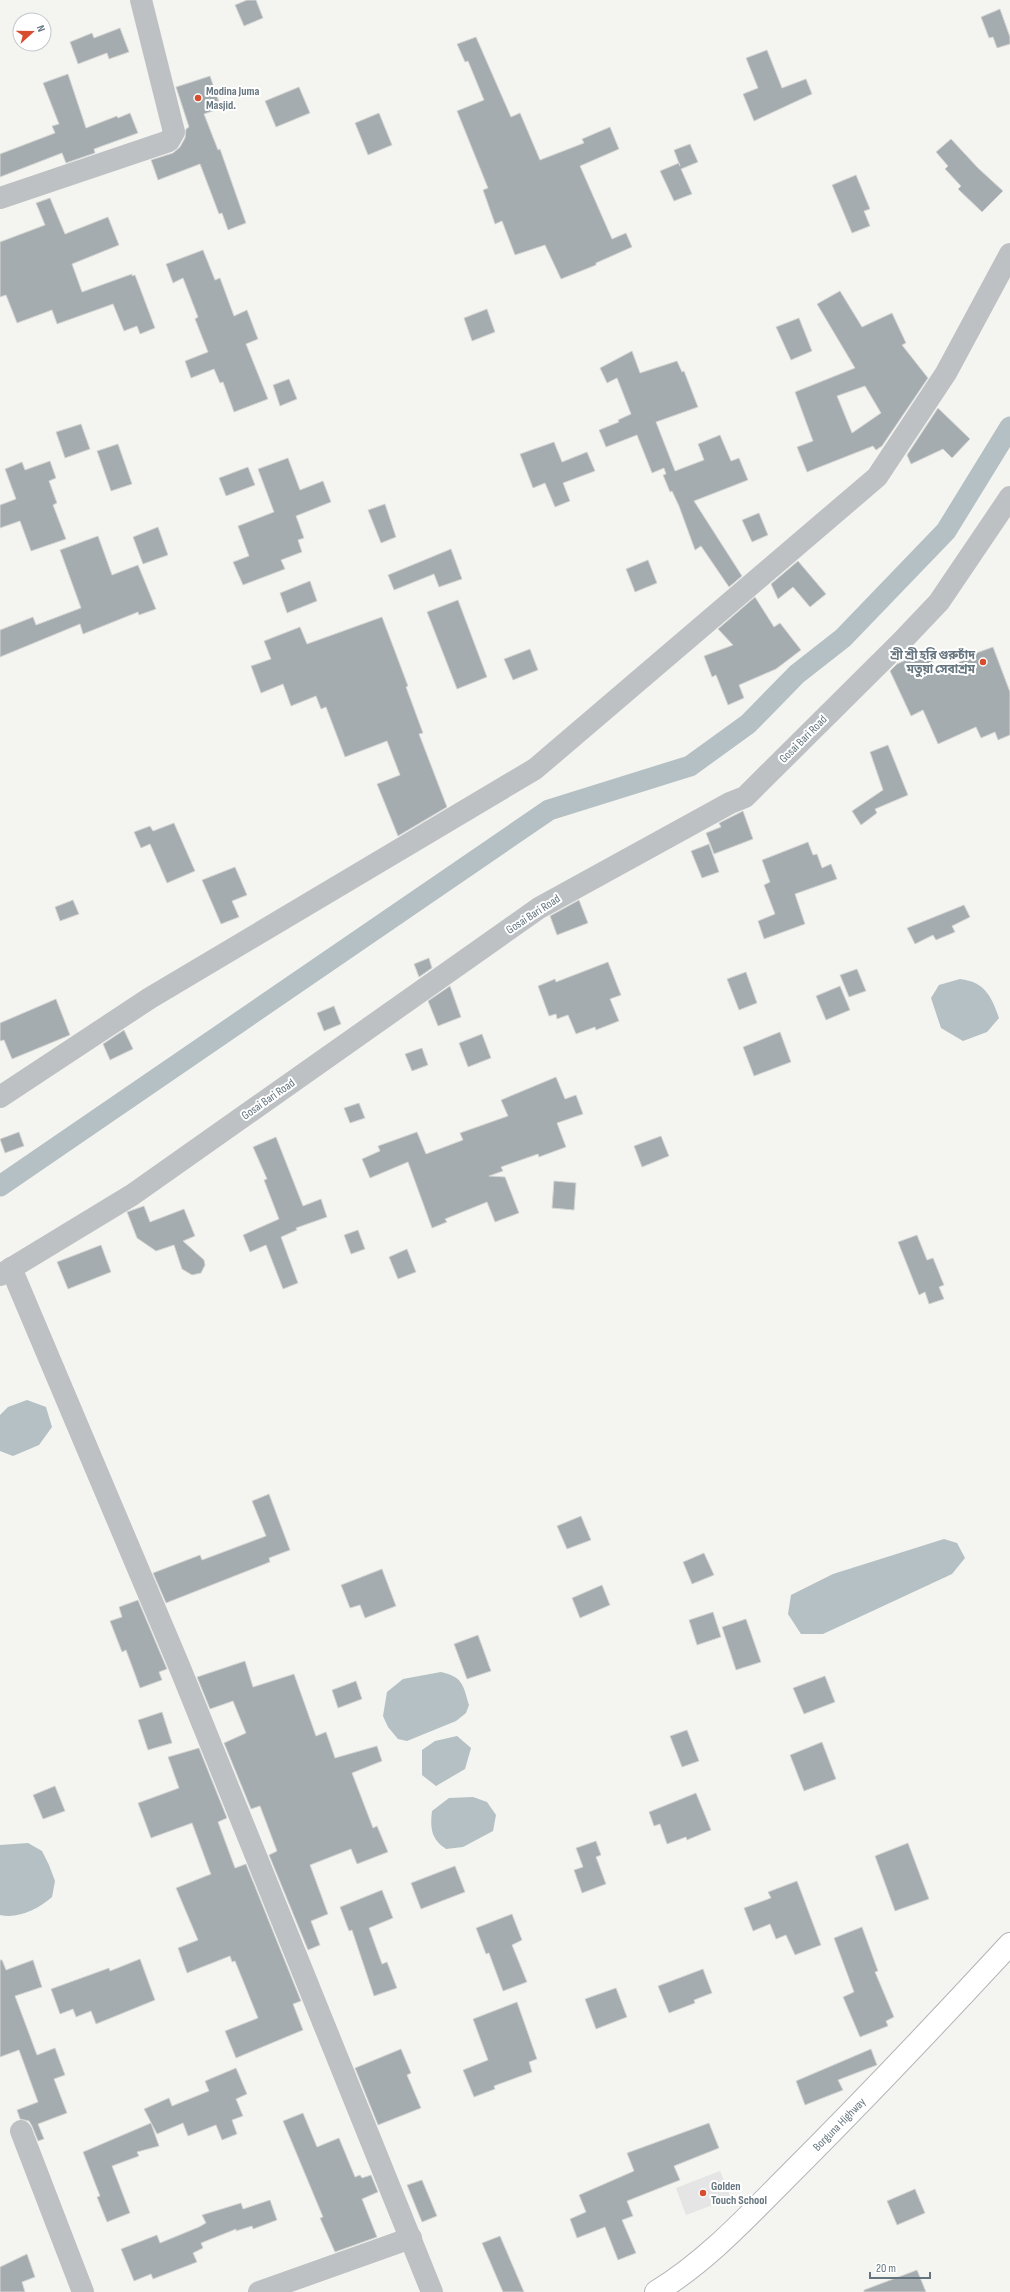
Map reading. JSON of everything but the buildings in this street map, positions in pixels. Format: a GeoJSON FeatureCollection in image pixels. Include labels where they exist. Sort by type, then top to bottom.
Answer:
{"type":"FeatureCollection","features":[{"type":"Feature","properties":{"kind":"main road","name":"Borguna Highway"},"geometry":{"type":"LineString","coordinates":[[656,2292],[697,2263],[740,2223],[834,2130],[1010,1944]]}},
{"type":"Feature","properties":{"kind":"street"},"geometry":{"type":"LineString","coordinates":[[0,198],[169,141],[174,132],[141,0]]}},
{"type":"Feature","properties":{"kind":"street"},"geometry":{"type":"LineString","coordinates":[[0,1097],[150,998],[535,769],[877,477],[946,373],[1010,254]]}},
{"type":"Feature","properties":{"kind":"street","name":"Gosai Bari Road"},"geometry":{"type":"LineString","coordinates":[[6,1272],[132,1195],[539,908],[730,803],[745,797],[902,641],[939,602],[1010,497]]}},
{"type":"Feature","properties":{"kind":"street"},"geometry":{"type":"LineString","coordinates":[[6,1272],[180,1668],[432,2292]]}},
{"type":"Feature","properties":{"kind":"street"},"geometry":{"type":"LineString","coordinates":[[21,2131],[83,2292]]}},
{"type":"Feature","properties":{"kind":"street"},"geometry":{"type":"LineString","coordinates":[[259,2292],[410,2238]]}},
{"type":"Feature","properties":{"kind":"shaded area"},"geometry":{"type":"Polygon","coordinates":[[[960,979],[976,983],[986,991],[999,1018],[987,1032],[963,1041],[941,1028],[931,998],[939,985],[960,979]]]}},
{"type":"Feature","properties":{"kind":"shaded area"},"geometry":{"type":"Polygon","coordinates":[[[27,1400],[46,1407],[52,1427],[39,1445],[13,1456],[0,1451],[0,1415],[8,1407],[27,1400]]]}},
{"type":"Feature","properties":{"kind":"shaded area"},"geometry":{"type":"Polygon","coordinates":[[[944,1539],[957,1543],[965,1558],[952,1574],[823,1634],[801,1634],[788,1614],[791,1595],[833,1574],[944,1539]]]}},
{"type":"Feature","properties":{"kind":"shaded area"},"geometry":{"type":"Polygon","coordinates":[[[441,1672],[454,1676],[461,1683],[469,1705],[466,1713],[456,1721],[407,1741],[398,1739],[388,1727],[383,1716],[387,1692],[403,1679],[441,1672]]]}},
{"type":"Feature","properties":{"kind":"shaded area"},"geometry":{"type":"Polygon","coordinates":[[[457,1736],[471,1748],[465,1769],[436,1786],[422,1775],[422,1750],[435,1741],[457,1736]]]}},
{"type":"Feature","properties":{"kind":"shaded area"},"geometry":{"type":"Polygon","coordinates":[[[473,1797],[487,1802],[496,1815],[493,1831],[463,1847],[446,1849],[434,1837],[431,1823],[432,1811],[449,1798],[473,1797]]]}},
{"type":"Feature","properties":{"kind":"shaded area"},"geometry":{"type":"Polygon","coordinates":[[[28,1843],[42,1851],[49,1865],[55,1881],[52,1897],[28,1912],[14,1916],[0,1915],[0,1845],[28,1843]]]}},
{"type":"Feature","properties":{"kind":"shaded area","name":"Golden Touch School"},"geometry":{"type":"Polygon","coordinates":[[[720,2171],[731,2198],[686,2215],[676,2188],[720,2171]]]}},
{"type":"Feature","properties":{"kind":"waterway"},"geometry":{"type":"LineString","coordinates":[[0,1186],[549,810],[690,766],[748,724],[797,674],[843,638],[946,531],[1010,427]]}},
{"type":"Feature","properties":{"kind":"place","name":"Modina Juma Masjid."},"geometry":{"type":"Point","coordinates":[198,98]}},
{"type":"Feature","properties":{"kind":"place","name":"শ্রী শ্রী হরি গুরুচাঁদ মতুয়া সেবাশ্রম"},"geometry":{"type":"Point","coordinates":[983,662]}},
{"type":"Feature","properties":{"kind":"place","name":"Golden Touch School"},"geometry":{"type":"Point","coordinates":[703,2193]}}]}
